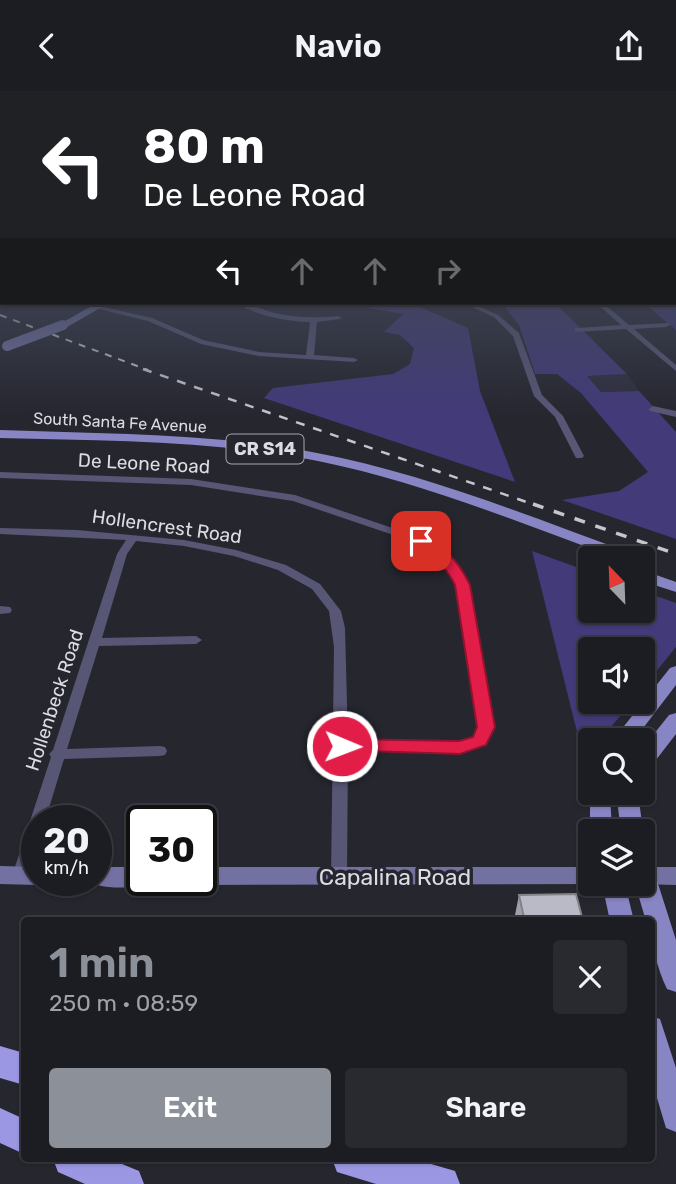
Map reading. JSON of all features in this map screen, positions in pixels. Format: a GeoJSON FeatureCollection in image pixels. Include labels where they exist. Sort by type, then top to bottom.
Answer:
{"type":"FeatureCollection","features":[{"type":"Feature","properties":{"kind":"highway"},"geometry":{"type":"LineString","coordinates":[[0,1062],[21,1068]]}},
{"type":"Feature","properties":{"kind":"highway"},"geometry":{"type":"LineString","coordinates":[[0,1125],[21,1136]]}},
{"type":"Feature","properties":{"kind":"highway"},"geometry":{"type":"LineString","coordinates":[[78,1162],[126,1184]]}},
{"type":"Feature","properties":{"kind":"highway"},"geometry":{"type":"LineString","coordinates":[[361,1162],[442,1184]]}},
{"type":"Feature","properties":{"kind":"main road","name":"South Santa Fe Avenue"},"geometry":{"type":"LineString","coordinates":[[0,433],[204,442],[315,457],[410,480],[516,523]]}},
{"type":"Feature","properties":{"kind":"main road","name":"South Santa Fe Avenue"},"geometry":{"type":"LineString","coordinates":[[0,442],[200,451],[278,460],[392,485],[516,523]]}},
{"type":"Feature","properties":{"kind":"main road","name":"CR S14"},"geometry":{"type":"LineString","coordinates":[[516,523],[578,550]]}},
{"type":"Feature","properties":{"kind":"main road","name":"CR S14"},"geometry":{"type":"LineString","coordinates":[[516,523],[591,546]]}},
{"type":"Feature","properties":{"kind":"main road"},"geometry":{"type":"LineString","coordinates":[[655,568],[676,575]]}},
{"type":"Feature","properties":{"kind":"main road"},"geometry":{"type":"LineString","coordinates":[[655,580],[676,587]]}},
{"type":"Feature","properties":{"kind":"main road"},"geometry":{"type":"LineString","coordinates":[[632,728],[676,672]]}},
{"type":"Feature","properties":{"kind":"main road"},"geometry":{"type":"LineString","coordinates":[[655,747],[676,720]]}},
{"type":"Feature","properties":{"kind":"main road"},"geometry":{"type":"LineString","coordinates":[[617,896],[621,917]]}},
{"type":"Feature","properties":{"kind":"main road"},"geometry":{"type":"LineString","coordinates":[[650,896],[676,981]]}},
{"type":"Feature","properties":{"kind":"main road"},"geometry":{"type":"LineString","coordinates":[[655,1042],[676,1118]]}},
{"type":"Feature","properties":{"kind":"street"},"geometry":{"type":"LineString","coordinates":[[3,347],[82,315]]}},
{"type":"Feature","properties":{"kind":"street"},"geometry":{"type":"LineString","coordinates":[[136,315],[201,342],[259,353],[354,360]]}},
{"type":"Feature","properties":{"kind":"street"},"geometry":{"type":"LineString","coordinates":[[271,315],[314,321],[338,318]]}},
{"type":"Feature","properties":{"kind":"street"},"geometry":{"type":"LineString","coordinates":[[494,315],[516,335],[538,396],[559,416],[579,456]]}},
{"type":"Feature","properties":{"kind":"street"},"geometry":{"type":"LineString","coordinates":[[613,315],[676,369]]}},
{"type":"Feature","properties":{"kind":"street"},"geometry":{"type":"LineString","coordinates":[[310,355],[314,321]]}},
{"type":"Feature","properties":{"kind":"street"},"geometry":{"type":"LineString","coordinates":[[578,330],[666,325]]}},
{"type":"Feature","properties":{"kind":"street"},"geometry":{"type":"LineString","coordinates":[[653,409],[676,414]]}},
{"type":"Feature","properties":{"kind":"street","name":"De Leone Road"},"geometry":{"type":"LineString","coordinates":[[0,475],[146,479],[228,486],[295,498],[391,528],[438,551],[456,570],[462,585],[486,727],[480,741],[460,748],[342,746]]}},
{"type":"Feature","properties":{"kind":"street","name":"Hollencrest Road"},"geometry":{"type":"LineString","coordinates":[[0,531],[51,531],[220,549],[289,568],[320,587],[335,608],[339,628],[342,746],[339,877]]}},
{"type":"Feature","properties":{"kind":"street","name":"Hollenbeck Road"},"geometry":{"type":"LineString","coordinates":[[19,876],[122,554],[132,538]]}},
{"type":"Feature","properties":{"kind":"street"},"geometry":{"type":"LineString","coordinates":[[94,642],[196,640]]}},
{"type":"Feature","properties":{"kind":"street"},"geometry":{"type":"LineString","coordinates":[[56,754],[160,751]]}},
{"type":"Feature","properties":{"kind":"street"},"geometry":{"type":"LineString","coordinates":[[655,875],[676,876]]}},
{"type":"Feature","properties":{"kind":"street","name":"Capalina Road"},"geometry":{"type":"LineString","coordinates":[[217,876],[578,876]]}},
{"type":"Feature","properties":{"kind":"shaded area"},"geometry":{"type":"Polygon","coordinates":[[[402,315],[438,315],[468,328],[480,391],[515,482],[264,398],[273,388],[393,374],[410,364],[414,348],[400,335],[384,332],[402,315]]]}},
{"type":"Feature","properties":{"kind":"shaded area"},"geometry":{"type":"Polygon","coordinates":[[[511,315],[567,315],[627,374],[587,376],[601,392],[639,391],[676,432],[676,539],[562,500],[619,491],[648,472],[581,393],[557,374],[535,374],[519,325],[511,315]]]}},
{"type":"Feature","properties":{"kind":"shaded area"},"geometry":{"type":"Polygon","coordinates":[[[658,315],[676,315],[676,330],[658,315]]]}},
{"type":"Feature","properties":{"kind":"shaded area"},"geometry":{"type":"Polygon","coordinates":[[[627,374],[639,391],[601,392],[586,376],[627,374]]]}},
{"type":"Feature","properties":{"kind":"shaded area"},"geometry":{"type":"Polygon","coordinates":[[[532,551],[578,568],[578,623],[655,623],[655,596],[676,603],[676,647],[655,673],[655,637],[578,637],[578,714],[622,714],[610,728],[578,728],[578,736],[532,551]]]}},
{"type":"Feature","properties":{"kind":"building"},"geometry":{"type":"Polygon","coordinates":[[[576,894],[582,917],[524,917],[519,895],[576,894]]]}},
{"type":"Feature","properties":{"kind":"railway"},"geometry":{"type":"LineString","coordinates":[[0,315],[148,370]]}},
{"type":"Feature","properties":{"kind":"railway"},"geometry":{"type":"LineString","coordinates":[[143,369],[538,506]]}},
{"type":"Feature","properties":{"kind":"railway"},"geometry":{"type":"LineString","coordinates":[[533,504],[676,554]]}},
{"type":"Feature","properties":{"kind":"route"},"geometry":{"type":"LineString","coordinates":[[342,746],[460,748],[480,741],[486,727],[462,585],[456,570],[438,551],[421,541]]}}]}
